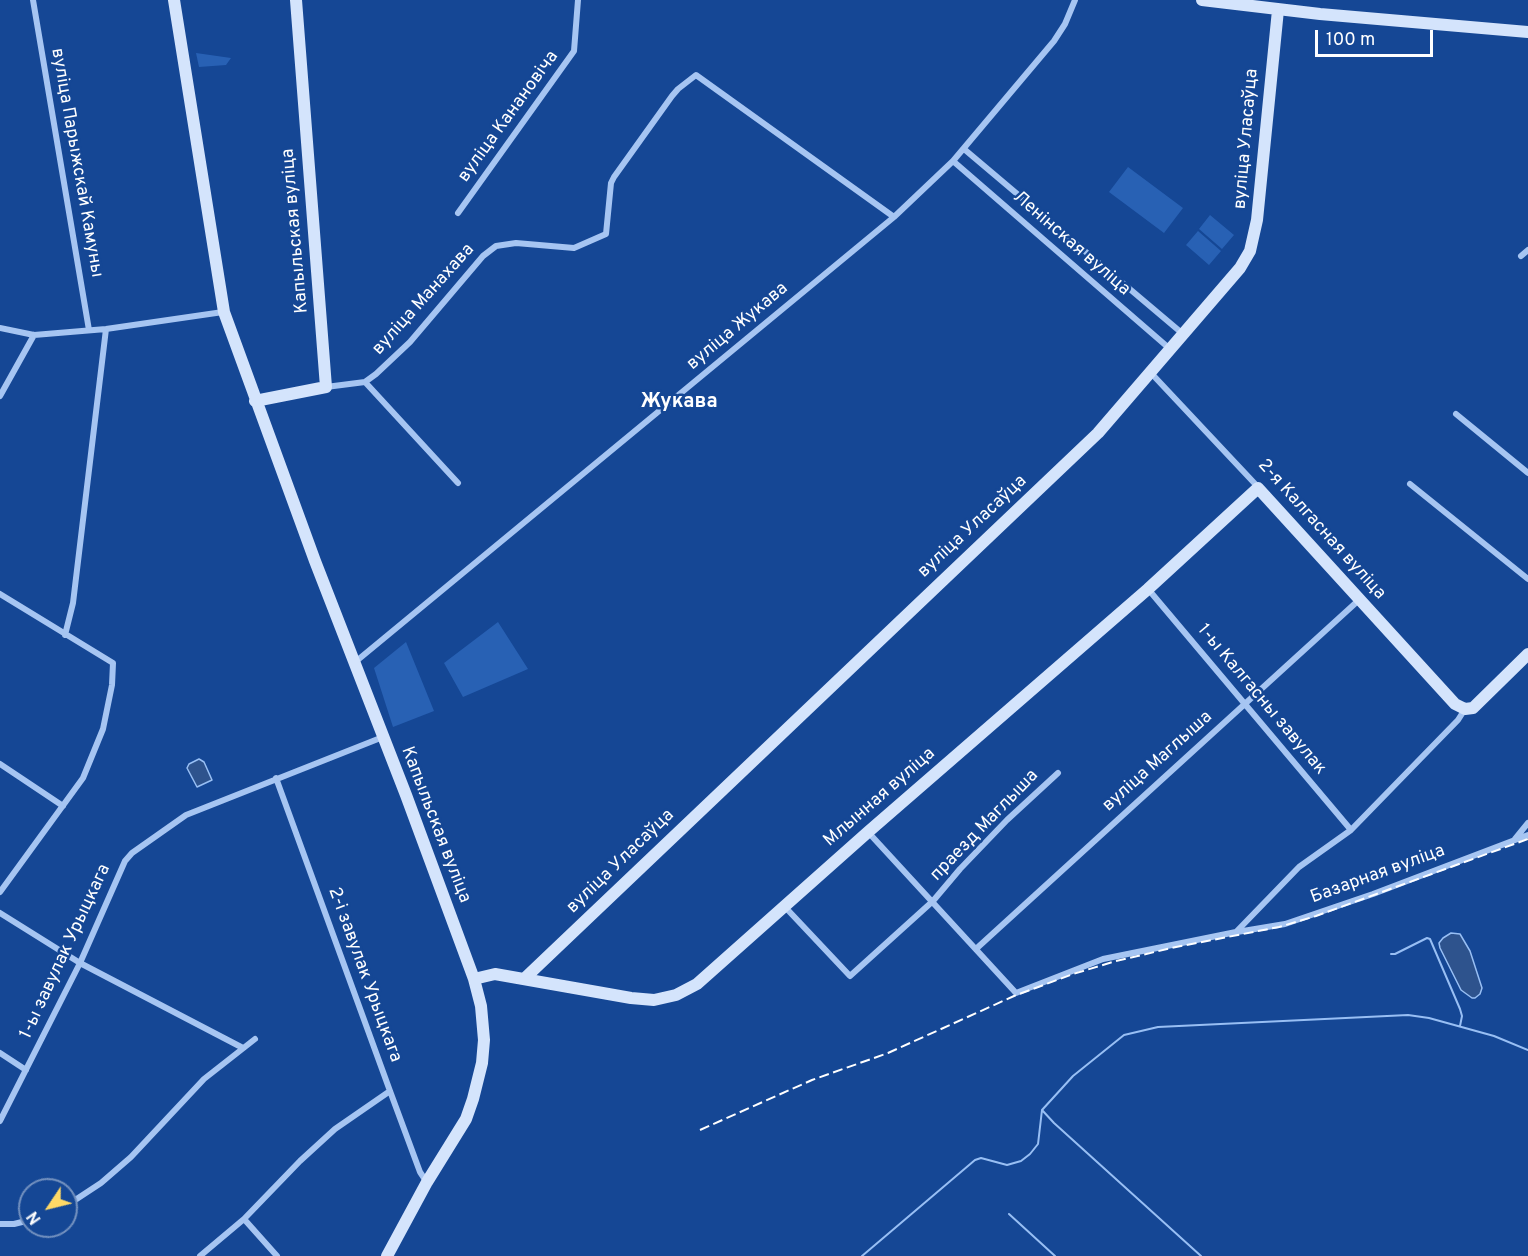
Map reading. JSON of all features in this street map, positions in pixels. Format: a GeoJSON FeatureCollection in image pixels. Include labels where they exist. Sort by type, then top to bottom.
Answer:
{"type":"FeatureCollection","features":[{"type":"Feature","properties":{"kind":"main road","name":"Капыльская вуліца"},"geometry":{"type":"LineString","coordinates":[[174,0],[224,312],[255,401],[474,979],[481,1006],[484,1040],[480,1073],[466,1119],[427,1182],[387,1256]]}},
{"type":"Feature","properties":{"kind":"main road","name":"Капыльская вуліца"},"geometry":{"type":"LineString","coordinates":[[296,0],[326,387]]}},
{"type":"Feature","properties":{"kind":"main road"},"geometry":{"type":"LineString","coordinates":[[1202,0],[1528,32]]}},
{"type":"Feature","properties":{"kind":"main road","name":"вуліца Уласаўца"},"geometry":{"type":"LineString","coordinates":[[525,978],[1098,433],[1240,268],[1250,251],[1257,220],[1278,9]]}},
{"type":"Feature","properties":{"kind":"main road"},"geometry":{"type":"LineString","coordinates":[[255,401],[326,387]]}},
{"type":"Feature","properties":{"kind":"main road","name":"Млынная вуліца"},"geometry":{"type":"LineString","coordinates":[[474,979],[495,974],[654,1000],[676,995],[697,984],[1148,589],[1258,488]]}},
{"type":"Feature","properties":{"kind":"main road","name":"2-я Калгасная вуліца"},"geometry":{"type":"LineString","coordinates":[[1258,488],[1445,695],[1465,709]]}},
{"type":"Feature","properties":{"kind":"main road"},"geometry":{"type":"LineString","coordinates":[[1465,709],[1473,708],[1528,654]]}},
{"type":"Feature","properties":{"kind":"street","name":"вуліца Парыжскай Камуны"},"geometry":{"type":"LineString","coordinates":[[33,0],[89,330]]}},
{"type":"Feature","properties":{"kind":"street","name":"вуліца Канановіча"},"geometry":{"type":"LineString","coordinates":[[458,213],[574,51],[578,0]]}},
{"type":"Feature","properties":{"kind":"street","name":"вуліца Жукава"},"geometry":{"type":"LineString","coordinates":[[354,663],[894,218],[964,149],[1054,41],[1065,24],[1075,0]]}},
{"type":"Feature","properties":{"kind":"street","name":"вуліца Манахава"},"geometry":{"type":"LineString","coordinates":[[326,387],[364,382],[385,367],[410,342],[483,256],[496,246],[516,243],[574,248],[606,234],[611,183],[614,177],[678,89],[696,75],[894,218]]}},
{"type":"Feature","properties":{"kind":"street","name":"Ленінская вуліца"},"geometry":{"type":"LineString","coordinates":[[964,149],[1183,334]]}},
{"type":"Feature","properties":{"kind":"street","name":"Ленінская вуліца"},"geometry":{"type":"LineString","coordinates":[[953,161],[1170,349]]}},
{"type":"Feature","properties":{"kind":"street"},"geometry":{"type":"LineString","coordinates":[[1521,256],[1528,250]]}},
{"type":"Feature","properties":{"kind":"street"},"geometry":{"type":"LineString","coordinates":[[0,328],[34,335],[106,329],[224,312]]}},
{"type":"Feature","properties":{"kind":"street"},"geometry":{"type":"LineString","coordinates":[[65,635],[73,603],[106,329]]}},
{"type":"Feature","properties":{"kind":"street"},"geometry":{"type":"LineString","coordinates":[[0,396],[34,335]]}},
{"type":"Feature","properties":{"kind":"street","name":"2-я Калгасная вуліца"},"geometry":{"type":"LineString","coordinates":[[1151,373],[1258,488]]}},
{"type":"Feature","properties":{"kind":"street"},"geometry":{"type":"LineString","coordinates":[[364,382],[458,483]]}},
{"type":"Feature","properties":{"kind":"street"},"geometry":{"type":"LineString","coordinates":[[1456,414],[1528,472]]}},
{"type":"Feature","properties":{"kind":"street"},"geometry":{"type":"LineString","coordinates":[[1410,484],[1528,579]]}},
{"type":"Feature","properties":{"kind":"street","name":"1-ы Калгасны завулак"},"geometry":{"type":"LineString","coordinates":[[1148,589],[1351,830]]}},
{"type":"Feature","properties":{"kind":"street"},"geometry":{"type":"LineString","coordinates":[[0,594],[113,663],[112,685],[103,729],[83,778],[0,892]]}},
{"type":"Feature","properties":{"kind":"street","name":"вуліца Маглыша"},"geometry":{"type":"LineString","coordinates":[[977,948],[1360,599]]}},
{"type":"Feature","properties":{"kind":"street"},"geometry":{"type":"LineString","coordinates":[[1236,932],[1299,867],[1351,830],[1458,720],[1465,709]]}},
{"type":"Feature","properties":{"kind":"street","name":"1-ы завулак Урыцкага"},"geometry":{"type":"LineString","coordinates":[[0,1121],[80,963],[125,861],[132,853],[186,815],[383,737]]}},
{"type":"Feature","properties":{"kind":"street"},"geometry":{"type":"LineString","coordinates":[[0,764],[63,807]]}},
{"type":"Feature","properties":{"kind":"street","name":"праезд Маглыша"},"geometry":{"type":"LineString","coordinates":[[784,907],[850,976],[933,901],[1006,820],[1058,773]]}},
{"type":"Feature","properties":{"kind":"street","name":"2-і завулак Урыцкага"},"geometry":{"type":"LineString","coordinates":[[276,778],[420,1172],[427,1182]]}},
{"type":"Feature","properties":{"kind":"street"},"geometry":{"type":"LineString","coordinates":[[1514,841],[1528,823]]}},
{"type":"Feature","properties":{"kind":"street"},"geometry":{"type":"LineString","coordinates":[[868,832],[977,948]]}},
{"type":"Feature","properties":{"kind":"street","name":"Базарная вуліца"},"geometry":{"type":"LineString","coordinates":[[977,948],[1016,993],[1103,958],[1285,924],[1373,894],[1528,835]]}},
{"type":"Feature","properties":{"kind":"street"},"geometry":{"type":"LineString","coordinates":[[0,913],[80,963],[243,1048]]}},
{"type":"Feature","properties":{"kind":"street"},"geometry":{"type":"LineString","coordinates":[[78,1198],[101,1183],[131,1157],[197,1086],[255,1039]]}},
{"type":"Feature","properties":{"kind":"street"},"geometry":{"type":"LineString","coordinates":[[0,1053],[26,1070]]}},
{"type":"Feature","properties":{"kind":"street"},"geometry":{"type":"LineString","coordinates":[[200,1256],[244,1219],[300,1161],[336,1129],[390,1091]]}},
{"type":"Feature","properties":{"kind":"street"},"geometry":{"type":"LineString","coordinates":[[244,1219],[277,1256]]}},
{"type":"Feature","properties":{"kind":"street"},"geometry":{"type":"LineString","coordinates":[[0,1224],[18,1223]]}},
{"type":"Feature","properties":{"kind":"shaded area"},"geometry":{"type":"Polygon","coordinates":[[[196,53],[231,58],[226,65],[199,67],[196,53]]]}},
{"type":"Feature","properties":{"kind":"shaded area"},"geometry":{"type":"Polygon","coordinates":[[[1128,167],[1183,208],[1164,233],[1109,192],[1128,167]]]}},
{"type":"Feature","properties":{"kind":"shaded area"},"geometry":{"type":"Polygon","coordinates":[[[1210,215],[1234,235],[1222,249],[1199,229],[1210,215]]]}},
{"type":"Feature","properties":{"kind":"shaded area"},"geometry":{"type":"Polygon","coordinates":[[[1198,231],[1221,251],[1209,265],[1186,245],[1198,231]]]}},
{"type":"Feature","properties":{"kind":"shaded area"},"geometry":{"type":"Polygon","coordinates":[[[498,622],[528,669],[463,697],[444,663],[498,622]]]}},
{"type":"Feature","properties":{"kind":"shaded area"},"geometry":{"type":"Polygon","coordinates":[[[406,642],[434,711],[393,727],[374,668],[406,642]]]}},
{"type":"Feature","properties":{"kind":"shaded area"},"geometry":{"type":"Polygon","coordinates":[[[199,759],[204,762],[212,780],[197,787],[187,768],[189,764],[199,759]]]}},
{"type":"Feature","properties":{"kind":"shaded area"},"geometry":{"type":"Polygon","coordinates":[[[1451,933],[1460,934],[1470,951],[1482,988],[1480,994],[1475,998],[1461,990],[1440,948],[1439,943],[1451,933]]]}},
{"type":"Feature","properties":{"kind":"waterway"},"geometry":{"type":"LineString","coordinates":[[1391,954],[1427,938],[1430,939],[1460,1009],[1462,1016],[1460,1026]]}},
{"type":"Feature","properties":{"kind":"waterway"},"geometry":{"type":"LineString","coordinates":[[862,1256],[975,1160],[981,1158],[1007,1165],[1021,1161],[1030,1154],[1038,1144],[1042,1110],[1073,1076],[1124,1035],[1158,1027],[1408,1015],[1429,1018],[1494,1036],[1528,1050]]}},
{"type":"Feature","properties":{"kind":"waterway"},"geometry":{"type":"LineString","coordinates":[[1042,1110],[1201,1256]]}},
{"type":"Feature","properties":{"kind":"waterway"},"geometry":{"type":"LineString","coordinates":[[1009,1214],[1055,1256]]}},
{"type":"Feature","properties":{"kind":"railway"},"geometry":{"type":"LineString","coordinates":[[700,1130],[812,1080],[888,1053],[1014,996],[1073,974],[1176,947],[1279,927],[1316,916],[1528,839]]}},
{"type":"Feature","properties":{"kind":"district","name":"Жукава"},"geometry":{"type":"Point","coordinates":[679,403]}}]}
